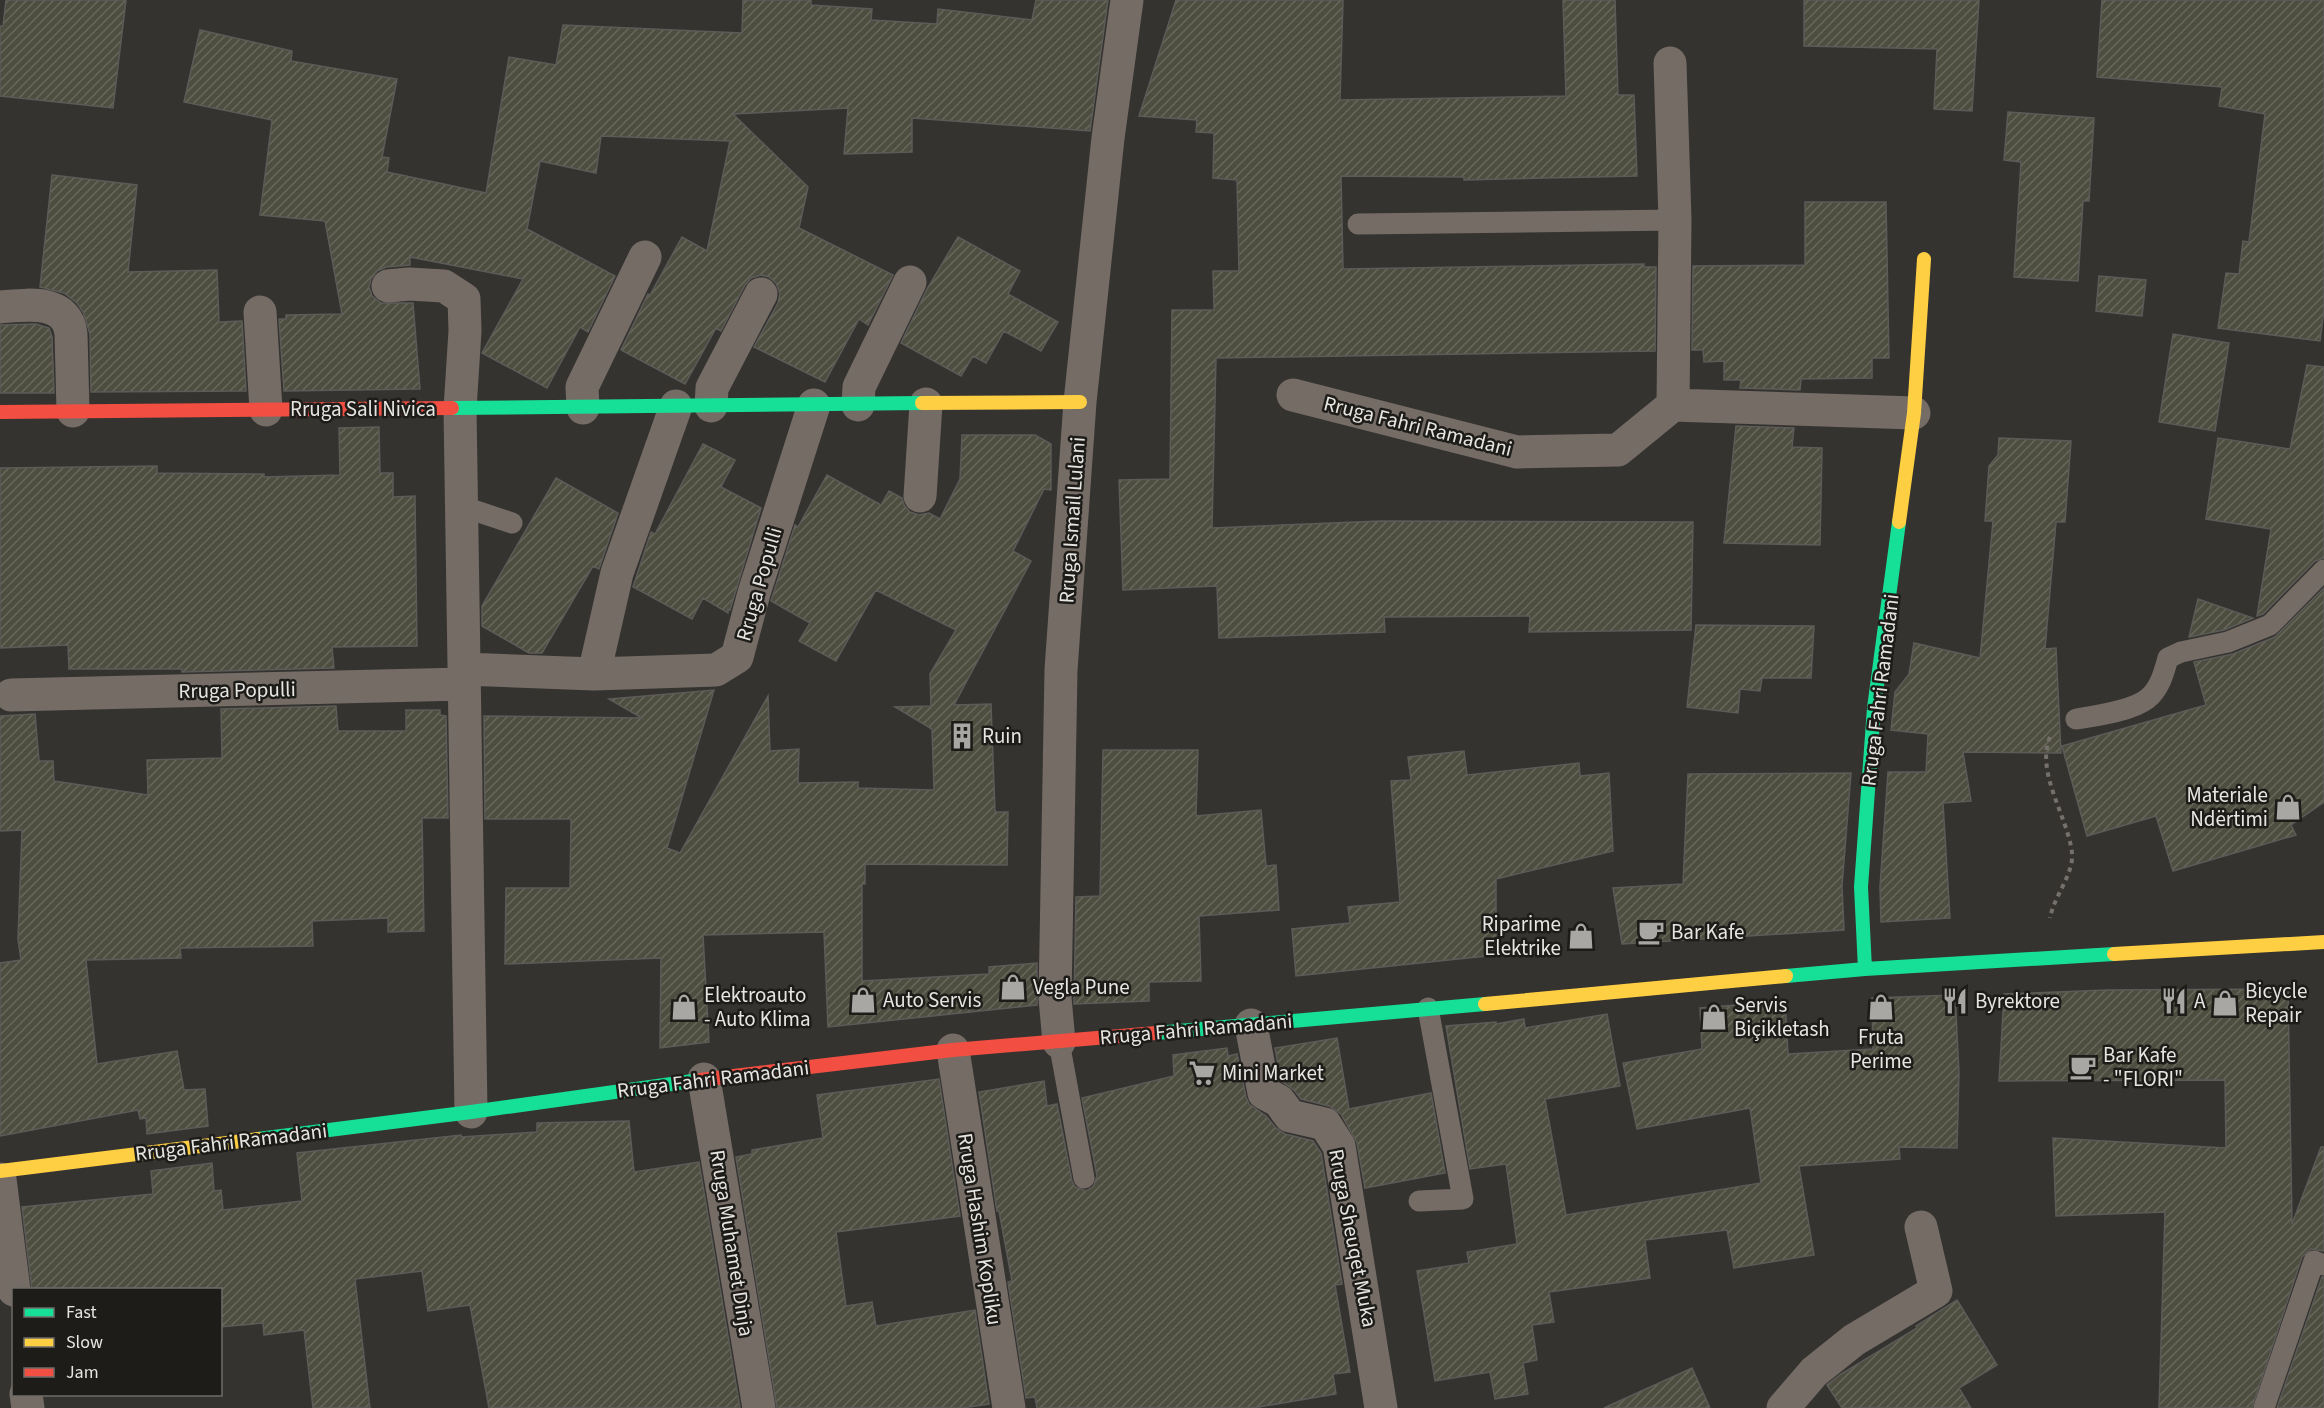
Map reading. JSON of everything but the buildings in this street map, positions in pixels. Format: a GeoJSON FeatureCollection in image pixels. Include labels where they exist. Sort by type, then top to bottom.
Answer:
{"type":"FeatureCollection","features":[{"type":"Feature","properties":{"kind":"street","name":"Rruga Ismail Lulani"},"geometry":{"type":"LineString","coordinates":[[1059,1042],[1055,998],[1061,670],[1080,402],[1108,138],[1127,0]]}},
{"type":"Feature","properties":{"kind":"street"},"geometry":{"type":"LineString","coordinates":[[1670,63],[1675,219],[1673,405],[1914,413]]}},
{"type":"Feature","properties":{"kind":"street"},"geometry":{"type":"LineString","coordinates":[[582,408],[582,387],[645,256]]}},
{"type":"Feature","properties":{"kind":"street","name":"Rruga Fahri Ramadani"},"geometry":{"type":"LineString","coordinates":[[1865,969],[1861,887],[1874,708],[1914,413],[1924,259]]}},
{"type":"Feature","properties":{"kind":"street"},"geometry":{"type":"LineString","coordinates":[[858,405],[859,387],[910,282]]}},
{"type":"Feature","properties":{"kind":"street","name":"Rruga Sali Nivica"},"geometry":{"type":"LineString","coordinates":[[388,286],[409,284],[444,286],[464,299],[465,331],[460,409]]}},
{"type":"Feature","properties":{"kind":"street"},"geometry":{"type":"LineString","coordinates":[[711,406],[712,388],[761,294]]}},
{"type":"Feature","properties":{"kind":"street"},"geometry":{"type":"LineString","coordinates":[[0,307],[28,305],[50,307],[63,314],[70,324],[73,411]]}},
{"type":"Feature","properties":{"kind":"street","name":"Rruga Sali Nivica"},"geometry":{"type":"LineString","coordinates":[[260,312],[266,410]]}},
{"type":"Feature","properties":{"kind":"street","name":"Rruga Fahri Ramadani"},"geometry":{"type":"LineString","coordinates":[[1293,395],[1517,452],[1618,450],[1673,405]]}},
{"type":"Feature","properties":{"kind":"street","name":"Rruga Sali Nivica"},"geometry":{"type":"LineString","coordinates":[[0,412],[1080,402]]}},
{"type":"Feature","properties":{"kind":"street"},"geometry":{"type":"LineString","coordinates":[[920,496],[926,404]]}},
{"type":"Feature","properties":{"kind":"street","name":"Rruga Populli"},"geometry":{"type":"LineString","coordinates":[[11,695],[464,676],[716,670],[737,657],[754,593],[814,405]]}},
{"type":"Feature","properties":{"kind":"street"},"geometry":{"type":"LineString","coordinates":[[594,674],[617,573],[676,406]]}},
{"type":"Feature","properties":{"kind":"street"},"geometry":{"type":"LineString","coordinates":[[460,409],[471,1112]]}},
{"type":"Feature","properties":{"kind":"street","name":"Rruga Fahri Ramadani"},"geometry":{"type":"LineString","coordinates":[[0,1171],[471,1112],[704,1079],[953,1050],[1865,969],[2324,942]]}},
{"type":"Feature","properties":{"kind":"street","name":"Rruga Sheuqet Muka"},"geometry":{"type":"LineString","coordinates":[[1251,1025],[1264,1093],[1279,1101],[1290,1116],[1325,1124],[1339,1146],[1374,1354],[1377,1401]]}},
{"type":"Feature","properties":{"kind":"street","name":"Rruga Hashim Kopliku"},"geometry":{"type":"LineString","coordinates":[[953,1050],[1009,1408]]}},
{"type":"Feature","properties":{"kind":"street","name":"Rruga Muhamet Dinja"},"geometry":{"type":"LineString","coordinates":[[704,1079],[759,1408]]}},
{"type":"Feature","properties":{"kind":"street"},"geometry":{"type":"LineString","coordinates":[[0,1179],[14,1288]]}},
{"type":"Feature","properties":{"kind":"street"},"geometry":{"type":"LineString","coordinates":[[1784,1408],[1814,1372],[1854,1340],[1936,1291],[1921,1227]]}},
{"type":"Feature","properties":{"kind":"lane"},"geometry":{"type":"LineString","coordinates":[[1358,224],[1675,219]]}},
{"type":"Feature","properties":{"kind":"lane"},"geometry":{"type":"LineString","coordinates":[[461,506],[512,523]]}},
{"type":"Feature","properties":{"kind":"lane"},"geometry":{"type":"LineString","coordinates":[[2076,719],[2113,713],[2147,699],[2161,681],[2168,658],[2181,652],[2228,642],[2270,625],[2324,570]]}},
{"type":"Feature","properties":{"kind":"lane"},"geometry":{"type":"LineString","coordinates":[[1419,1201],[1463,1199],[1428,1008]]}},
{"type":"Feature","properties":{"kind":"lane"},"geometry":{"type":"LineString","coordinates":[[1059,1042],[1084,1178]]}},
{"type":"Feature","properties":{"kind":"lane"},"geometry":{"type":"LineString","coordinates":[[2264,1408],[2314,1261],[2324,1265]]}},
{"type":"Feature","properties":{"kind":"path"},"geometry":{"type":"LineString","coordinates":[[2042,957],[2053,903],[2069,874],[2072,854],[2046,766],[2045,747],[2053,728],[2076,719]]}},
{"type":"Feature","properties":{"kind":"traffic: fast"},"geometry":{"type":"LineString","coordinates":[[452,408],[922,403]]}},
{"type":"Feature","properties":{"kind":"traffic: fast"},"geometry":{"type":"LineString","coordinates":[[1865,969],[1861,887],[1874,708],[1899,522]]}},
{"type":"Feature","properties":{"kind":"traffic: fast"},"geometry":{"type":"LineString","coordinates":[[1786,976],[2114,954]]}},
{"type":"Feature","properties":{"kind":"traffic: fast"},"geometry":{"type":"LineString","coordinates":[[1156,1033],[1485,1004]]}},
{"type":"Feature","properties":{"kind":"traffic: fast"},"geometry":{"type":"LineString","coordinates":[[258,1139],[700,1080]]}},
{"type":"Feature","properties":{"kind":"traffic: slow"},"geometry":{"type":"LineString","coordinates":[[1899,522],[1914,413],[1924,259]]}},
{"type":"Feature","properties":{"kind":"traffic: slow"},"geometry":{"type":"LineString","coordinates":[[922,403],[1080,402]]}},
{"type":"Feature","properties":{"kind":"traffic: slow"},"geometry":{"type":"LineString","coordinates":[[2114,954],[2324,942]]}},
{"type":"Feature","properties":{"kind":"traffic: slow"},"geometry":{"type":"LineString","coordinates":[[1485,1004],[1786,976]]}},
{"type":"Feature","properties":{"kind":"traffic: slow"},"geometry":{"type":"LineString","coordinates":[[0,1171],[258,1139]]}},
{"type":"Feature","properties":{"kind":"traffic: jam"},"geometry":{"type":"LineString","coordinates":[[0,412],[452,408]]}},
{"type":"Feature","properties":{"kind":"traffic: jam"},"geometry":{"type":"LineString","coordinates":[[700,1080],[953,1050],[1156,1033]]}},
{"type":"Feature","properties":{"kind":"place","name":"Ruin"},"geometry":{"type":"Point","coordinates":[962,736]}},
{"type":"Feature","properties":{"kind":"place","name":"Materiale Ndërtimi"},"geometry":{"type":"Point","coordinates":[2288,807]}},
{"type":"Feature","properties":{"kind":"place","name":"Bar Kafe"},"geometry":{"type":"Point","coordinates":[1651,932]}},
{"type":"Feature","properties":{"kind":"place","name":"Riparime Elektrike"},"geometry":{"type":"Point","coordinates":[1581,936]}},
{"type":"Feature","properties":{"kind":"place","name":"Vegla Pune"},"geometry":{"type":"Point","coordinates":[1013,987]}},
{"type":"Feature","properties":{"kind":"place","name":"Auto Servis"},"geometry":{"type":"Point","coordinates":[863,1000]}},
{"type":"Feature","properties":{"kind":"place","name":"Byrektore"},"geometry":{"type":"Point","coordinates":[1955,1001]}},
{"type":"Feature","properties":{"kind":"place","name":"A"},"geometry":{"type":"Point","coordinates":[2174,1001]}},
{"type":"Feature","properties":{"kind":"place","name":"Bicycle Repair"},"geometry":{"type":"Point","coordinates":[2225,1003]}},
{"type":"Feature","properties":{"kind":"place","name":"Elektroauto - Auto Klima"},"geometry":{"type":"Point","coordinates":[684,1007]}},
{"type":"Feature","properties":{"kind":"place","name":"Fruta Perime"},"geometry":{"type":"Point","coordinates":[1881,1007]}},
{"type":"Feature","properties":{"kind":"place","name":"Servis Biçikletash"},"geometry":{"type":"Point","coordinates":[1714,1017]}},
{"type":"Feature","properties":{"kind":"place","name":"Bar Kafe - \"FLORI\""},"geometry":{"type":"Point","coordinates":[2083,1067]}},
{"type":"Feature","properties":{"kind":"place","name":"Mini Market"},"geometry":{"type":"Point","coordinates":[1202,1073]}}]}
